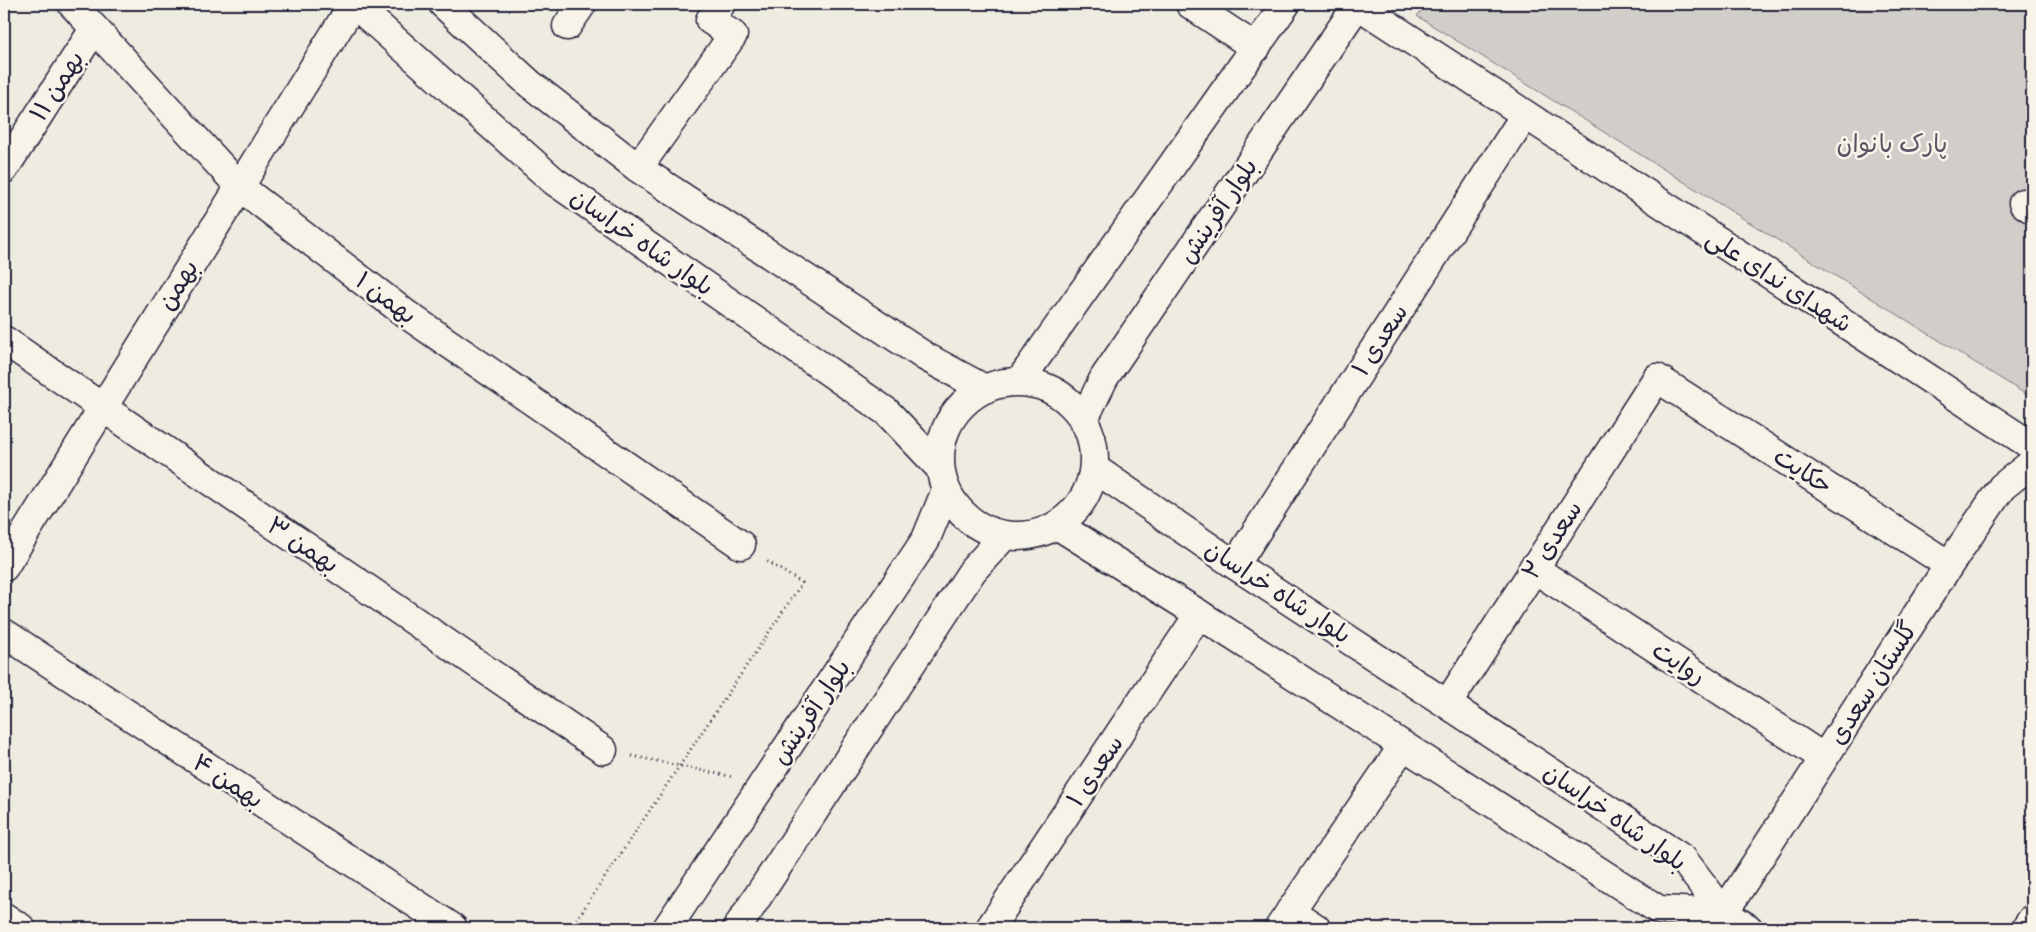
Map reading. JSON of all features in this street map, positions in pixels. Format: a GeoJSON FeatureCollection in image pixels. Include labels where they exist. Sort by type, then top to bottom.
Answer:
{"type":"FeatureCollection","features":[{"type":"Feature","properties":{"kind":"street","name":"بهمن ۱"},"geometry":{"type":"LineString","coordinates":[[72,4],[240,187],[406,314],[741,545]]}},
{"type":"Feature","properties":{"kind":"street","name":"بهمن"},"geometry":{"type":"LineString","coordinates":[[4,567],[353,4]]}},
{"type":"Feature","properties":{"kind":"street","name":"بلوار شاه خراسان"},"geometry":{"type":"LineString","coordinates":[[353,4],[554,181],[887,412],[943,479]]}},
{"type":"Feature","properties":{"kind":"street"},"geometry":{"type":"LineString","coordinates":[[443,4],[530,84],[638,168],[926,357],[985,389]]}},
{"type":"Feature","properties":{"kind":"street"},"geometry":{"type":"LineString","coordinates":[[567,26],[582,4]]}},
{"type":"Feature","properties":{"kind":"street"},"geometry":{"type":"LineString","coordinates":[[638,168],[733,35],[710,20],[721,4]]}},
{"type":"Feature","properties":{"kind":"street"},"geometry":{"type":"LineString","coordinates":[[1190,4],[1256,48]]}},
{"type":"Feature","properties":{"kind":"street"},"geometry":{"type":"LineString","coordinates":[[1019,382],[1286,4]]}},
{"type":"Feature","properties":{"kind":"street","name":"بلوار آفرینش"},"geometry":{"type":"LineString","coordinates":[[1083,421],[1104,378],[1358,4]]}},
{"type":"Feature","properties":{"kind":"street","name":"شهدای ندای علی"},"geometry":{"type":"LineString","coordinates":[[1358,4],[2032,446]]}},
{"type":"Feature","properties":{"kind":"street","name":"بهمن ۱۱"},"geometry":{"type":"LineString","coordinates":[[4,169],[94,29]]}},
{"type":"Feature","properties":{"kind":"street","name":"سعدی ۱"},"geometry":{"type":"LineString","coordinates":[[1235,565],[1525,115]]}},
{"type":"Feature","properties":{"kind":"street","name":"بهمن ۳"},"geometry":{"type":"LineString","coordinates":[[4,340],[603,750]]}},
{"type":"Feature","properties":{"kind":"street","name":"حکایت"},"geometry":{"type":"LineString","coordinates":[[1657,378],[1949,565]]}},
{"type":"Feature","properties":{"kind":"street","name":"سعدی ۲"},"geometry":{"type":"LineString","coordinates":[[1448,703],[1533,568],[1657,378]]}},
{"type":"Feature","properties":{"kind":"street"},"geometry":{"type":"LineString","coordinates":[[1019,382],[1041,385],[1060,395],[1077,410],[1088,429],[1094,450],[1094,468],[1087,493],[1074,512],[1057,525],[1037,534],[1015,537],[994,533],[974,523],[957,508],[943,479],[940,446],[947,425],[960,407],[976,393],[985,389],[997,384],[1019,382]]}},
{"type":"Feature","properties":{"kind":"street","name":"گلستان سعدی"},"geometry":{"type":"LineString","coordinates":[[1719,920],[1949,565],[2002,487],[2032,463]]}},
{"type":"Feature","properties":{"kind":"street","name":"بلوار شاه خراسان"},"geometry":{"type":"LineString","coordinates":[[1094,468],[1235,565],[1684,859],[1719,920]]}},
{"type":"Feature","properties":{"kind":"street","name":"بلوار آفرینش"},"geometry":{"type":"LineString","coordinates":[[667,928],[926,539],[943,479]]}},
{"type":"Feature","properties":{"kind":"street","name":"بلوار شاه خراسان"},"geometry":{"type":"LineString","coordinates":[[1057,525],[1199,614],[1659,910],[1719,920]]}},
{"type":"Feature","properties":{"kind":"street"},"geometry":{"type":"LineString","coordinates":[[737,928],[973,570],[1005,535]]}},
{"type":"Feature","properties":{"kind":"street","name":"روایت"},"geometry":{"type":"LineString","coordinates":[[1533,568],[1824,758]]}},
{"type":"Feature","properties":{"kind":"street","name":"سعدی ۱"},"geometry":{"type":"LineString","coordinates":[[990,928],[1199,614]]}},
{"type":"Feature","properties":{"kind":"street","name":"بهمن ۴"},"geometry":{"type":"LineString","coordinates":[[4,633],[453,928]]}},
{"type":"Feature","properties":{"kind":"street"},"geometry":{"type":"LineString","coordinates":[[1316,928],[1285,920],[1403,746]]}},
{"type":"Feature","properties":{"kind":"street"},"geometry":{"type":"LineString","coordinates":[[4,917],[21,928]]}},
{"type":"Feature","properties":{"kind":"street"},"geometry":{"type":"LineString","coordinates":[[2026,928],[2032,919]]}},
{"type":"Feature","properties":{"kind":"street"},"geometry":{"type":"LineString","coordinates":[[1719,920],[1748,928]]}},
{"type":"Feature","properties":{"kind":"path"},"geometry":{"type":"LineString","coordinates":[[571,928],[802,584],[741,545]]}},
{"type":"Feature","properties":{"kind":"path"},"geometry":{"type":"LineString","coordinates":[[603,750],[763,783]]}},
{"type":"Feature","properties":{"kind":"green space","name":"پارک بانوان"},"geometry":{"type":"Polygon","coordinates":[[[1427,4],[2032,4],[2032,398],[1417,16],[1427,4]]]}}]}
